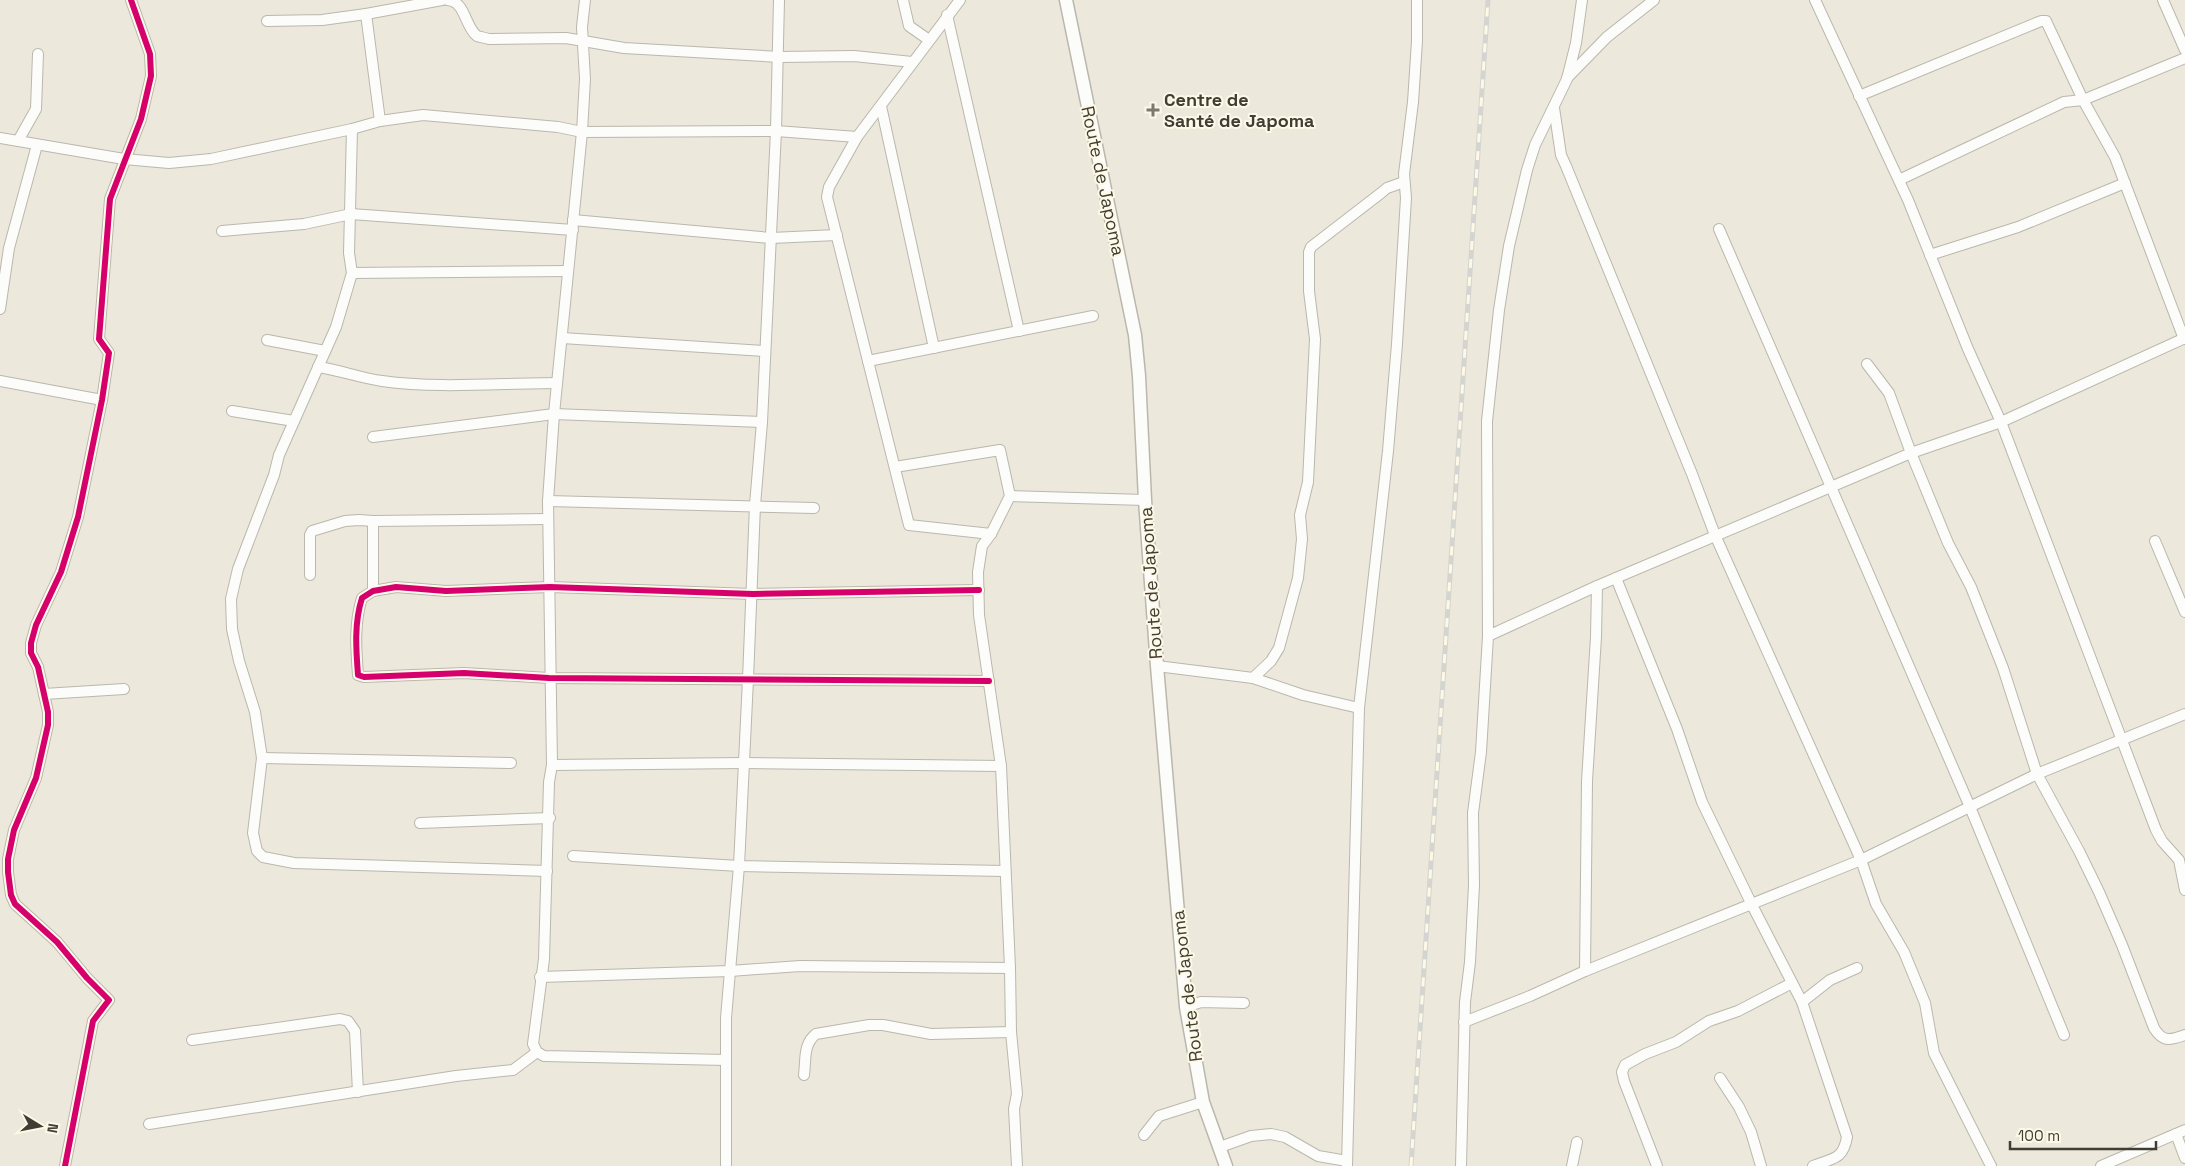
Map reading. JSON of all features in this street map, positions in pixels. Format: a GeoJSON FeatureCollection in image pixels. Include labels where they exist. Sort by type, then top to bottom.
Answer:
{"type":"FeatureCollection","features":[{"type":"Feature","properties":{"kind":"street"},"geometry":{"type":"LineString","coordinates":[[65,1166],[92,1021],[109,1000],[87,978],[57,942],[15,904],[11,895],[8,859],[14,830],[36,778],[48,725],[48,712],[38,668],[31,653],[31,643],[36,625],[61,572],[78,517],[102,400],[109,353],[99,339],[109,207],[140,118],[151,76],[150,54],[131,0]]}},
{"type":"Feature","properties":{"kind":"street"},"geometry":{"type":"LineString","coordinates":[[267,21],[322,20],[442,0]]}},
{"type":"Feature","properties":{"kind":"street"},"geometry":{"type":"LineString","coordinates":[[447,0],[451,0],[460,6],[466,20],[478,36],[489,39],[566,38],[624,48],[780,57],[854,56],[912,62]]}},
{"type":"Feature","properties":{"kind":"street"},"geometry":{"type":"LineString","coordinates":[[585,0],[583,42],[585,79],[582,132],[554,414],[547,519],[550,587],[552,764],[549,782],[550,818],[544,959],[540,977],[533,1044],[537,1052],[544,1056],[726,1060]]}},
{"type":"Feature","properties":{"kind":"street"},"geometry":{"type":"LineString","coordinates":[[726,1166],[726,1018],[739,866],[753,594],[755,505],[762,422],[780,57],[780,0]]}},
{"type":"Feature","properties":{"kind":"street"},"geometry":{"type":"LineString","coordinates":[[903,0],[909,26],[929,40]]}},
{"type":"Feature","properties":{"kind":"street"},"geometry":{"type":"LineString","coordinates":[[960,0],[857,137],[828,187],[827,197],[910,525],[991,534]]}},
{"type":"Feature","properties":{"kind":"street","name":"Route de Japoma"},"geometry":{"type":"LineString","coordinates":[[1066,0],[1135,335],[1157,666],[1186,1007],[1204,1102],[1226,1166]]}},
{"type":"Feature","properties":{"kind":"street"},"geometry":{"type":"LineString","coordinates":[[1220,1147],[1252,1136],[1271,1134],[1285,1137],[1318,1156],[1347,1164],[1360,708],[1388,451],[1395,363],[1406,198],[1404,182],[1413,102],[1417,41],[1416,0]]}},
{"type":"Feature","properties":{"kind":"street"},"geometry":{"type":"LineString","coordinates":[[1461,1166],[1464,1022],[1473,892],[1473,813],[1481,752],[1488,636],[1487,421],[1499,310],[1509,246],[1527,170],[1535,145],[1567,79],[1576,43],[1582,0]]}},
{"type":"Feature","properties":{"kind":"street"},"geometry":{"type":"LineString","coordinates":[[1567,79],[1607,37],[1654,0]]}},
{"type":"Feature","properties":{"kind":"street"},"geometry":{"type":"LineString","coordinates":[[1816,0],[1899,180],[2001,422],[2156,830],[2162,841],[2179,860],[2185,890]]}},
{"type":"Feature","properties":{"kind":"street"},"geometry":{"type":"LineString","coordinates":[[2163,0],[2185,50]]}},
{"type":"Feature","properties":{"kind":"street"},"geometry":{"type":"LineString","coordinates":[[366,14],[380,121]]}},
{"type":"Feature","properties":{"kind":"street"},"geometry":{"type":"LineString","coordinates":[[947,15],[1019,331]]}},
{"type":"Feature","properties":{"kind":"street"},"geometry":{"type":"LineString","coordinates":[[1488,636],[1597,586],[1831,488],[1910,452],[2001,422],[2184,339],[2115,157],[2082,100],[2050,26],[2044,20],[1859,96]]}},
{"type":"Feature","properties":{"kind":"street"},"geometry":{"type":"LineString","coordinates":[[18,141],[36,109],[38,54]]}},
{"type":"Feature","properties":{"kind":"street"},"geometry":{"type":"LineString","coordinates":[[1899,180],[2064,102],[2082,100],[2185,58]]}},
{"type":"Feature","properties":{"kind":"street"},"geometry":{"type":"LineString","coordinates":[[881,106],[934,348]]}},
{"type":"Feature","properties":{"kind":"street"},"geometry":{"type":"LineString","coordinates":[[1554,108],[1561,154],[1692,474],[1715,535],[1861,860],[1876,904],[1904,952],[1925,1003],[1934,1053],[1991,1166]]}},
{"type":"Feature","properties":{"kind":"street"},"geometry":{"type":"LineString","coordinates":[[0,138],[124,160],[168,163],[211,159],[352,129],[380,121],[423,115],[558,127],[582,132],[776,131],[857,137]]}},
{"type":"Feature","properties":{"kind":"street"},"geometry":{"type":"LineString","coordinates":[[352,129],[350,254],[352,273],[336,327],[279,455],[274,475],[238,569],[231,598],[232,629],[239,661],[255,712],[262,758],[253,833],[257,851],[263,856],[294,863],[548,871]]}},
{"type":"Feature","properties":{"kind":"street"},"geometry":{"type":"LineString","coordinates":[[0,309],[9,248],[37,145]]}},
{"type":"Feature","properties":{"kind":"street"},"geometry":{"type":"LineString","coordinates":[[1252,678],[1271,661],[1279,648],[1298,578],[1302,539],[1300,514],[1308,482],[1316,339],[1309,291],[1309,252],[1311,247],[1388,188],[1404,182]]}},
{"type":"Feature","properties":{"kind":"street"},"geometry":{"type":"LineString","coordinates":[[1930,255],[2018,227],[2125,183]]}},
{"type":"Feature","properties":{"kind":"street"},"geometry":{"type":"LineString","coordinates":[[222,231],[304,224],[352,214],[573,225],[771,238],[837,235]]}},
{"type":"Feature","properties":{"kind":"street"},"geometry":{"type":"LineString","coordinates":[[1719,230],[1970,807],[2064,1035]]}},
{"type":"Feature","properties":{"kind":"street"},"geometry":{"type":"LineString","coordinates":[[352,273],[568,271]]}},
{"type":"Feature","properties":{"kind":"street"},"geometry":{"type":"LineString","coordinates":[[868,361],[1093,316]]}},
{"type":"Feature","properties":{"kind":"street"},"geometry":{"type":"LineString","coordinates":[[562,338],[765,351]]}},
{"type":"Feature","properties":{"kind":"street"},"geometry":{"type":"LineString","coordinates":[[267,340],[325,351]]}},
{"type":"Feature","properties":{"kind":"street"},"geometry":{"type":"LineString","coordinates":[[1867,364],[1889,393],[1910,452],[1948,543],[1971,587],[2003,668],[2037,774],[2075,843],[2099,892],[2159,1036],[2165,1039],[2185,1036]]}},
{"type":"Feature","properties":{"kind":"street"},"geometry":{"type":"LineString","coordinates":[[318,367],[343,371],[380,381],[424,384],[557,383]]}},
{"type":"Feature","properties":{"kind":"street"},"geometry":{"type":"LineString","coordinates":[[0,382],[102,400]]}},
{"type":"Feature","properties":{"kind":"street"},"geometry":{"type":"LineString","coordinates":[[232,411],[294,421]]}},
{"type":"Feature","properties":{"kind":"street"},"geometry":{"type":"LineString","coordinates":[[373,437],[554,414],[762,422]]}},
{"type":"Feature","properties":{"kind":"street"},"geometry":{"type":"LineString","coordinates":[[895,467],[1000,450],[1010,496],[991,534],[982,546],[979,556],[979,590],[980,615],[1000,766],[1010,968],[1011,1032],[1017,1094],[1014,1109],[1017,1166]]}},
{"type":"Feature","properties":{"kind":"street"},"geometry":{"type":"LineString","coordinates":[[1010,496],[1145,500]]}},
{"type":"Feature","properties":{"kind":"street"},"geometry":{"type":"LineString","coordinates":[[548,501],[814,508]]}},
{"type":"Feature","properties":{"kind":"street"},"geometry":{"type":"LineString","coordinates":[[310,575],[310,535],[312,531],[345,521],[547,519]]}},
{"type":"Feature","properties":{"kind":"street"},"geometry":{"type":"LineString","coordinates":[[372,591],[373,521]]}},
{"type":"Feature","properties":{"kind":"street"},"geometry":{"type":"LineString","coordinates":[[2154,541],[2185,612]]}},
{"type":"Feature","properties":{"kind":"street"},"geometry":{"type":"LineString","coordinates":[[1616,578],[1677,729],[1702,802],[1802,1002],[1847,1136],[1845,1149],[1840,1155],[1812,1166]]}},
{"type":"Feature","properties":{"kind":"street"},"geometry":{"type":"LineString","coordinates":[[1585,971],[1587,781],[1596,645],[1597,586]]}},
{"type":"Feature","properties":{"kind":"street"},"geometry":{"type":"LineString","coordinates":[[979,590],[753,594],[550,587],[446,591],[396,587],[372,591],[362,598],[358,612],[356,648],[358,675],[364,677],[464,674],[550,678],[989,681]]}},
{"type":"Feature","properties":{"kind":"street"},"geometry":{"type":"LineString","coordinates":[[1157,666],[1252,678],[1303,695],[1360,708]]}},
{"type":"Feature","properties":{"kind":"street"},"geometry":{"type":"LineString","coordinates":[[44,694],[124,689]]}},
{"type":"Feature","properties":{"kind":"street"},"geometry":{"type":"LineString","coordinates":[[1464,1022],[1530,996],[1585,971],[1861,860],[2037,774],[2185,714]]}},
{"type":"Feature","properties":{"kind":"street"},"geometry":{"type":"LineString","coordinates":[[262,758],[511,763]]}},
{"type":"Feature","properties":{"kind":"street"},"geometry":{"type":"LineString","coordinates":[[552,764],[744,763],[1000,766]]}},
{"type":"Feature","properties":{"kind":"street"},"geometry":{"type":"LineString","coordinates":[[420,823],[550,818]]}},
{"type":"Feature","properties":{"kind":"street"},"geometry":{"type":"LineString","coordinates":[[573,856],[739,866],[1005,871]]}},
{"type":"Feature","properties":{"kind":"street"},"geometry":{"type":"LineString","coordinates":[[540,977],[730,971],[800,966],[1010,968]]}},
{"type":"Feature","properties":{"kind":"street"},"geometry":{"type":"LineString","coordinates":[[1802,1002],[1830,980],[1857,968]]}},
{"type":"Feature","properties":{"kind":"street"},"geometry":{"type":"LineString","coordinates":[[1657,1166],[1624,1081],[1622,1072],[1624,1065],[1645,1054],[1676,1042],[1709,1021],[1738,1010],[1792,983]]}},
{"type":"Feature","properties":{"kind":"street"},"geometry":{"type":"LineString","coordinates":[[1186,1007],[1201,1002],[1244,1003]]}},
{"type":"Feature","properties":{"kind":"street"},"geometry":{"type":"LineString","coordinates":[[192,1040],[340,1019],[348,1021],[355,1031],[358,1092]]}},
{"type":"Feature","properties":{"kind":"street"},"geometry":{"type":"LineString","coordinates":[[804,1075],[806,1046],[816,1034],[870,1025],[883,1025],[931,1034],[1011,1032]]}},
{"type":"Feature","properties":{"kind":"street"},"geometry":{"type":"LineString","coordinates":[[149,1124],[456,1076],[512,1070],[537,1052]]}},
{"type":"Feature","properties":{"kind":"street"},"geometry":{"type":"LineString","coordinates":[[1720,1078],[1739,1107],[1751,1132],[1761,1166]]}},
{"type":"Feature","properties":{"kind":"street"},"geometry":{"type":"LineString","coordinates":[[1144,1136],[1159,1116],[1204,1102]]}},
{"type":"Feature","properties":{"kind":"street"},"geometry":{"type":"LineString","coordinates":[[2101,1166],[2180,1132],[2185,1158]]}},
{"type":"Feature","properties":{"kind":"street"},"geometry":{"type":"LineString","coordinates":[[1572,1166],[1577,1142]]}},
{"type":"Feature","properties":{"kind":"railway"},"geometry":{"type":"LineString","coordinates":[[1411,1166],[1488,0]]}},
{"type":"Feature","properties":{"kind":"cycle path"},"geometry":{"type":"LineString","coordinates":[[65,1166],[93,1021],[109,1000],[87,978],[57,942],[15,904],[11,895],[8,859],[14,830],[36,778],[48,725],[48,712],[38,667],[31,653],[31,643],[36,625],[61,572],[78,517],[102,400],[109,353],[99,339],[110,199],[141,119],[151,76],[150,54],[131,0]]}},
{"type":"Feature","properties":{"kind":"cycle path"},"geometry":{"type":"LineString","coordinates":[[979,590],[753,594],[550,587],[446,591],[396,587],[373,591],[362,598],[357,626],[358,675],[364,677],[464,673],[549,678],[989,681]]}},
{"type":"Feature","properties":{"kind":"place","name":"Centre de Santé de Japoma"},"geometry":{"type":"Point","coordinates":[1153,110]}}]}
